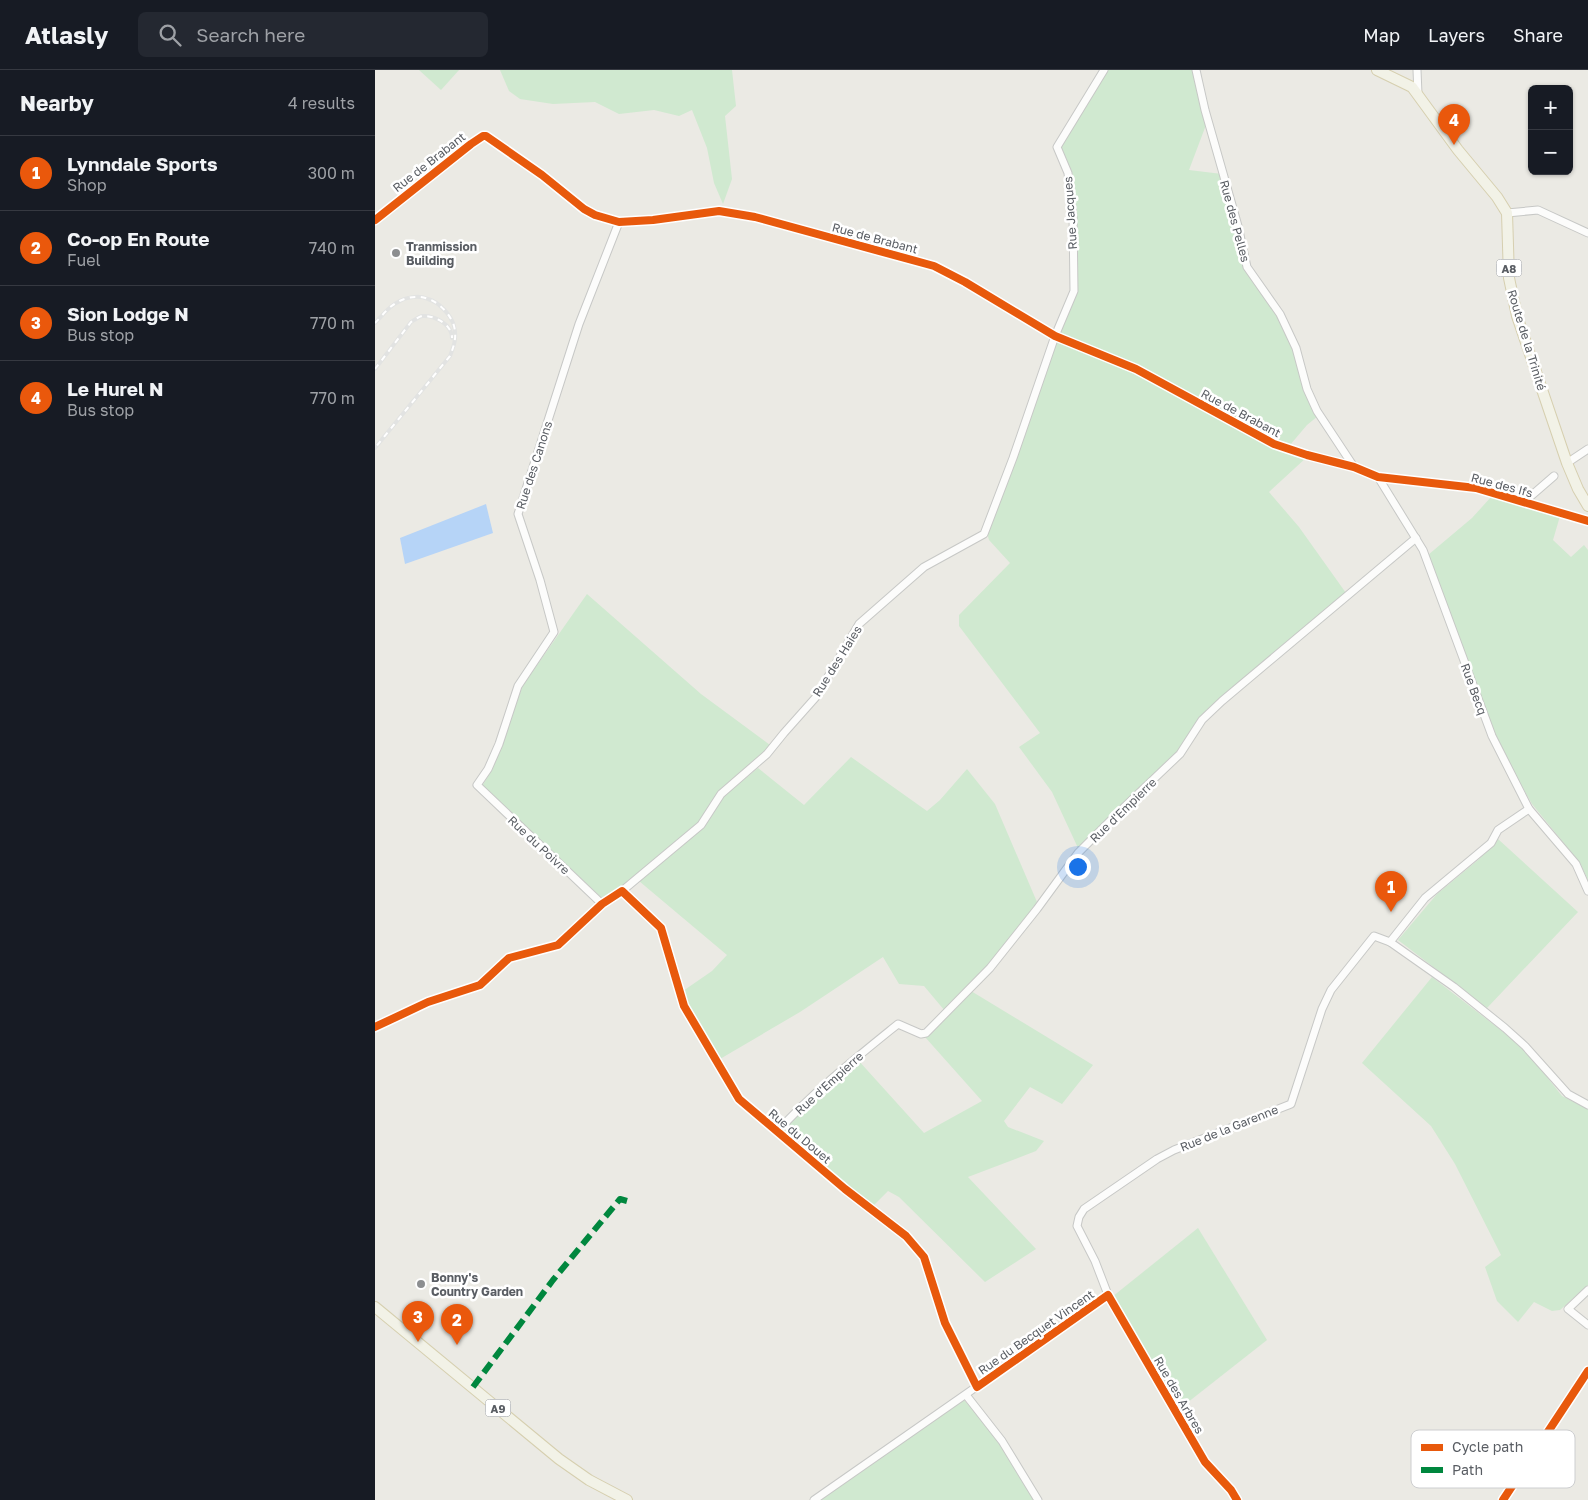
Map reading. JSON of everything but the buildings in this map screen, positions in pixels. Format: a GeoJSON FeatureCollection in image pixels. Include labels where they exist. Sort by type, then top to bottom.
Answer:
{"type":"FeatureCollection","features":[{"type":"Feature","properties":{"kind":"main road"},"geometry":{"type":"LineString","coordinates":[[1377,70],[1412,87],[1458,150],[1497,197],[1507,213]]}},
{"type":"Feature","properties":{"kind":"main road","name":"Route de la Trinité"},"geometry":{"type":"LineString","coordinates":[[1507,213],[1509,278],[1517,316],[1567,463],[1578,489],[1588,506]]}},
{"type":"Feature","properties":{"kind":"main road","name":"A9"},"geometry":{"type":"LineString","coordinates":[[375,1307],[559,1459],[600,1486],[627,1500]]}},
{"type":"Feature","properties":{"kind":"street","name":"Rue Jacques"},"geometry":{"type":"LineString","coordinates":[[1055,336],[1074,292],[1073,217],[1068,173],[1057,148],[1104,70]]}},
{"type":"Feature","properties":{"kind":"street","name":"Rue des Pelles"},"geometry":{"type":"LineString","coordinates":[[1196,70],[1247,266],[1280,314],[1296,348],[1307,389],[1317,411],[1353,468]]}},
{"type":"Feature","properties":{"kind":"street"},"geometry":{"type":"LineString","coordinates":[[1417,70],[1418,95]]}},
{"type":"Feature","properties":{"kind":"street","name":"Rue de Brabant"},"geometry":{"type":"LineString","coordinates":[[375,220],[471,144],[486,136],[542,175],[585,209],[595,215],[619,222],[653,220],[719,211],[755,217],[934,266],[965,282],[1055,336],[1136,369],[1274,444],[1378,477]]}},
{"type":"Feature","properties":{"kind":"street"},"geometry":{"type":"LineString","coordinates":[[1507,213],[1538,210],[1588,233]]}},
{"type":"Feature","properties":{"kind":"street","name":"Rue des Canons"},"geometry":{"type":"LineString","coordinates":[[477,785],[488,769],[499,744],[518,686],[554,632],[540,580],[518,514],[579,324],[619,222]]}},
{"type":"Feature","properties":{"kind":"street","name":"Rue des Haies"},"geometry":{"type":"LineString","coordinates":[[375,1027],[428,1002],[481,985],[509,958],[558,945],[602,904],[621,891],[701,825],[721,794],[767,754],[816,697],[859,624],[924,567],[984,534],[1013,458],[1055,336]]}},
{"type":"Feature","properties":{"kind":"street"},"geometry":{"type":"LineString","coordinates":[[1567,463],[1588,449]]}},
{"type":"Feature","properties":{"kind":"street"},"geometry":{"type":"LineString","coordinates":[[1525,502],[1554,476]]}},
{"type":"Feature","properties":{"kind":"street","name":"Rue des Ifs"},"geometry":{"type":"LineString","coordinates":[[1378,477],[1476,488],[1588,521]]}},
{"type":"Feature","properties":{"kind":"street","name":"Rue Becq"},"geometry":{"type":"LineString","coordinates":[[1378,477],[1423,550],[1492,736],[1529,809],[1576,864],[1588,891]]}},
{"type":"Feature","properties":{"kind":"street","name":"Rue d'Empierre"},"geometry":{"type":"LineString","coordinates":[[777,1132],[839,1072],[898,1024],[921,1034],[926,1033],[990,968],[1079,853],[1180,754],[1202,720],[1222,701],[1416,538]]}},
{"type":"Feature","properties":{"kind":"street","name":"Rue du Poivre"},"geometry":{"type":"LineString","coordinates":[[477,785],[602,904]]}},
{"type":"Feature","properties":{"kind":"street"},"geometry":{"type":"LineString","coordinates":[[1529,809],[1498,830],[1491,843],[1425,898],[1391,942],[1505,1028],[1525,1046],[1568,1094],[1588,1105]]}},
{"type":"Feature","properties":{"kind":"street","name":"Rue du Douet"},"geometry":{"type":"LineString","coordinates":[[621,891],[661,928],[684,1006],[739,1099],[845,1189],[905,1236],[924,1257],[945,1323],[977,1387]]}},
{"type":"Feature","properties":{"kind":"street","name":"Rue de la Garenne"},"geometry":{"type":"LineString","coordinates":[[1108,1295],[1095,1261],[1077,1226],[1079,1217],[1084,1209],[1157,1159],[1174,1150],[1291,1104],[1322,1009],[1331,990],[1374,936],[1391,942]]}},
{"type":"Feature","properties":{"kind":"street"},"geometry":{"type":"LineString","coordinates":[[1588,1290],[1569,1309],[1588,1325]]}},
{"type":"Feature","properties":{"kind":"street","name":"Rue du Becquet Vincent"},"geometry":{"type":"LineString","coordinates":[[814,1500],[1108,1295]]}},
{"type":"Feature","properties":{"kind":"street","name":"Rue des Arbres"},"geometry":{"type":"LineString","coordinates":[[1108,1295],[1205,1462],[1231,1490],[1237,1500]]}},
{"type":"Feature","properties":{"kind":"street"},"geometry":{"type":"LineString","coordinates":[[1549,1430],[1588,1371]]}},
{"type":"Feature","properties":{"kind":"street"},"geometry":{"type":"LineString","coordinates":[[966,1395],[1002,1441],[1038,1500]]}},
{"type":"Feature","properties":{"kind":"street"},"geometry":{"type":"LineString","coordinates":[[1503,1500],[1511,1488]]}},
{"type":"Feature","properties":{"kind":"green space"},"geometry":{"type":"Polygon","coordinates":[[[419,70],[459,70],[441,90],[419,70]]]}},
{"type":"Feature","properties":{"kind":"green space"},"geometry":{"type":"Polygon","coordinates":[[[500,70],[732,70],[736,106],[725,116],[732,179],[723,204],[714,183],[707,148],[692,110],[679,116],[654,110],[619,114],[595,102],[553,104],[520,99],[509,91],[500,70]]]}},
{"type":"Feature","properties":{"kind":"green space"},"geometry":{"type":"Polygon","coordinates":[[[1108,70],[1194,70],[1206,125],[1189,170],[1222,174],[1244,265],[1276,312],[1291,343],[1309,401],[1318,416],[1307,425],[1290,445],[1260,432],[1139,366],[1060,334],[1076,291],[1078,247],[1073,175],[1061,146],[1108,70]]]}},
{"type":"Feature","properties":{"kind":"green space"},"geometry":{"type":"Polygon","coordinates":[[[1058,342],[1122,366],[1153,381],[1260,441],[1307,457],[1269,492],[1299,527],[1346,593],[1233,688],[1196,722],[1179,750],[1078,848],[1052,792],[1019,747],[1040,733],[959,626],[959,615],[1010,563],[989,540],[987,533],[1056,343],[1058,342]]]}},
{"type":"Feature","properties":{"kind":"green space"},"geometry":{"type":"Polygon","coordinates":[[[1491,497],[1560,516],[1553,540],[1571,557],[1584,545],[1588,550],[1588,880],[1580,863],[1532,804],[1509,764],[1490,722],[1428,555],[1472,518],[1491,497]]]}},
{"type":"Feature","properties":{"kind":"green space"},"geometry":{"type":"Polygon","coordinates":[[[587,594],[701,694],[770,745],[724,789],[692,829],[623,887],[602,898],[482,786],[492,770],[523,685],[587,594]]]}},
{"type":"Feature","properties":{"kind":"green space"},"geometry":{"type":"Polygon","coordinates":[[[851,757],[927,811],[940,800],[967,769],[995,804],[1037,902],[1016,931],[945,1011],[924,986],[899,984],[883,957],[800,1012],[720,1059],[687,1003],[683,991],[712,971],[727,955],[639,881],[709,820],[724,796],[758,768],[804,805],[851,757]]]}},
{"type":"Feature","properties":{"kind":"green space"},"geometry":{"type":"Polygon","coordinates":[[[1498,839],[1578,912],[1487,1008],[1398,940],[1437,894],[1478,860],[1498,839]]]}},
{"type":"Feature","properties":{"kind":"green space"},"geometry":{"type":"Polygon","coordinates":[[[1432,977],[1524,1048],[1562,1096],[1588,1109],[1588,1285],[1560,1310],[1552,1311],[1534,1302],[1518,1322],[1497,1301],[1485,1267],[1501,1255],[1455,1164],[1431,1126],[1362,1063],[1432,977]]]}},
{"type":"Feature","properties":{"kind":"green space"},"geometry":{"type":"Polygon","coordinates":[[[971,991],[1093,1065],[1062,1104],[1030,1087],[1004,1121],[1008,1127],[1044,1141],[1036,1151],[968,1177],[1036,1249],[985,1282],[899,1197],[888,1191],[873,1206],[842,1183],[783,1132],[813,1099],[858,1060],[924,1133],[982,1101],[925,1037],[971,991]]]}},
{"type":"Feature","properties":{"kind":"green space"},"geometry":{"type":"Polygon","coordinates":[[[1198,1228],[1267,1340],[1178,1410],[1112,1297],[1198,1228]]]}},
{"type":"Feature","properties":{"kind":"green space"},"geometry":{"type":"Polygon","coordinates":[[[964,1400],[994,1434],[1034,1500],[819,1500],[964,1400]]]}},
{"type":"Feature","properties":{"kind":"water"},"geometry":{"type":"Polygon","coordinates":[[[486,504],[493,533],[405,564],[400,538],[486,504]]]}},
{"type":"Feature","properties":{"kind":"railway"},"geometry":{"type":"LineString","coordinates":[[375,323],[401,300],[421,297],[436,303],[444,310],[454,326],[455,334],[450,356],[375,448]]}},
{"type":"Feature","properties":{"kind":"railway"},"geometry":{"type":"LineString","coordinates":[[375,369],[411,322],[421,316],[432,317],[441,321],[449,329],[452,338]]}},
{"type":"Feature","properties":{"kind":"marked path"},"geometry":{"type":"LineString","coordinates":[[473,1387],[553,1280],[620,1199],[627,1201]]}},
{"type":"Feature","properties":{"kind":"cycle path"},"geometry":{"type":"LineString","coordinates":[[375,220],[471,144],[486,136],[542,175],[584,209],[595,215],[619,222],[653,220],[719,211],[755,217],[934,266],[965,282],[1055,336],[1136,369],[1274,444],[1354,467],[1378,477],[1476,488],[1588,521]]}},
{"type":"Feature","properties":{"kind":"cycle path"},"geometry":{"type":"LineString","coordinates":[[375,1027],[428,1002],[480,985],[509,958],[558,945],[602,904],[622,891],[661,928],[684,1006],[739,1099],[845,1189],[906,1236],[924,1257],[945,1323],[977,1387],[1108,1295],[1205,1462],[1231,1490],[1237,1500]]}},
{"type":"Feature","properties":{"kind":"cycle path"},"geometry":{"type":"LineString","coordinates":[[1549,1430],[1588,1371]]}},
{"type":"Feature","properties":{"kind":"cycle path"},"geometry":{"type":"LineString","coordinates":[[1503,1500],[1511,1488]]}},
{"type":"Feature","properties":{"kind":"place","name":"Le Hurel N"},"geometry":{"type":"Point","coordinates":[1454,145]}},
{"type":"Feature","properties":{"kind":"place","name":"Tranmission Building"},"geometry":{"type":"Point","coordinates":[396,253]}},
{"type":"Feature","properties":{"kind":"place","name":"Lynndale Sports"},"geometry":{"type":"Point","coordinates":[1391,912]}},
{"type":"Feature","properties":{"kind":"place","name":"Bonny's Country Garden"},"geometry":{"type":"Point","coordinates":[421,1284]}},
{"type":"Feature","properties":{"kind":"place","name":"Sion Lodge N"},"geometry":{"type":"Point","coordinates":[418,1342]}},
{"type":"Feature","properties":{"kind":"place","name":"Co-op En Route"},"geometry":{"type":"Point","coordinates":[457,1345]}}]}
